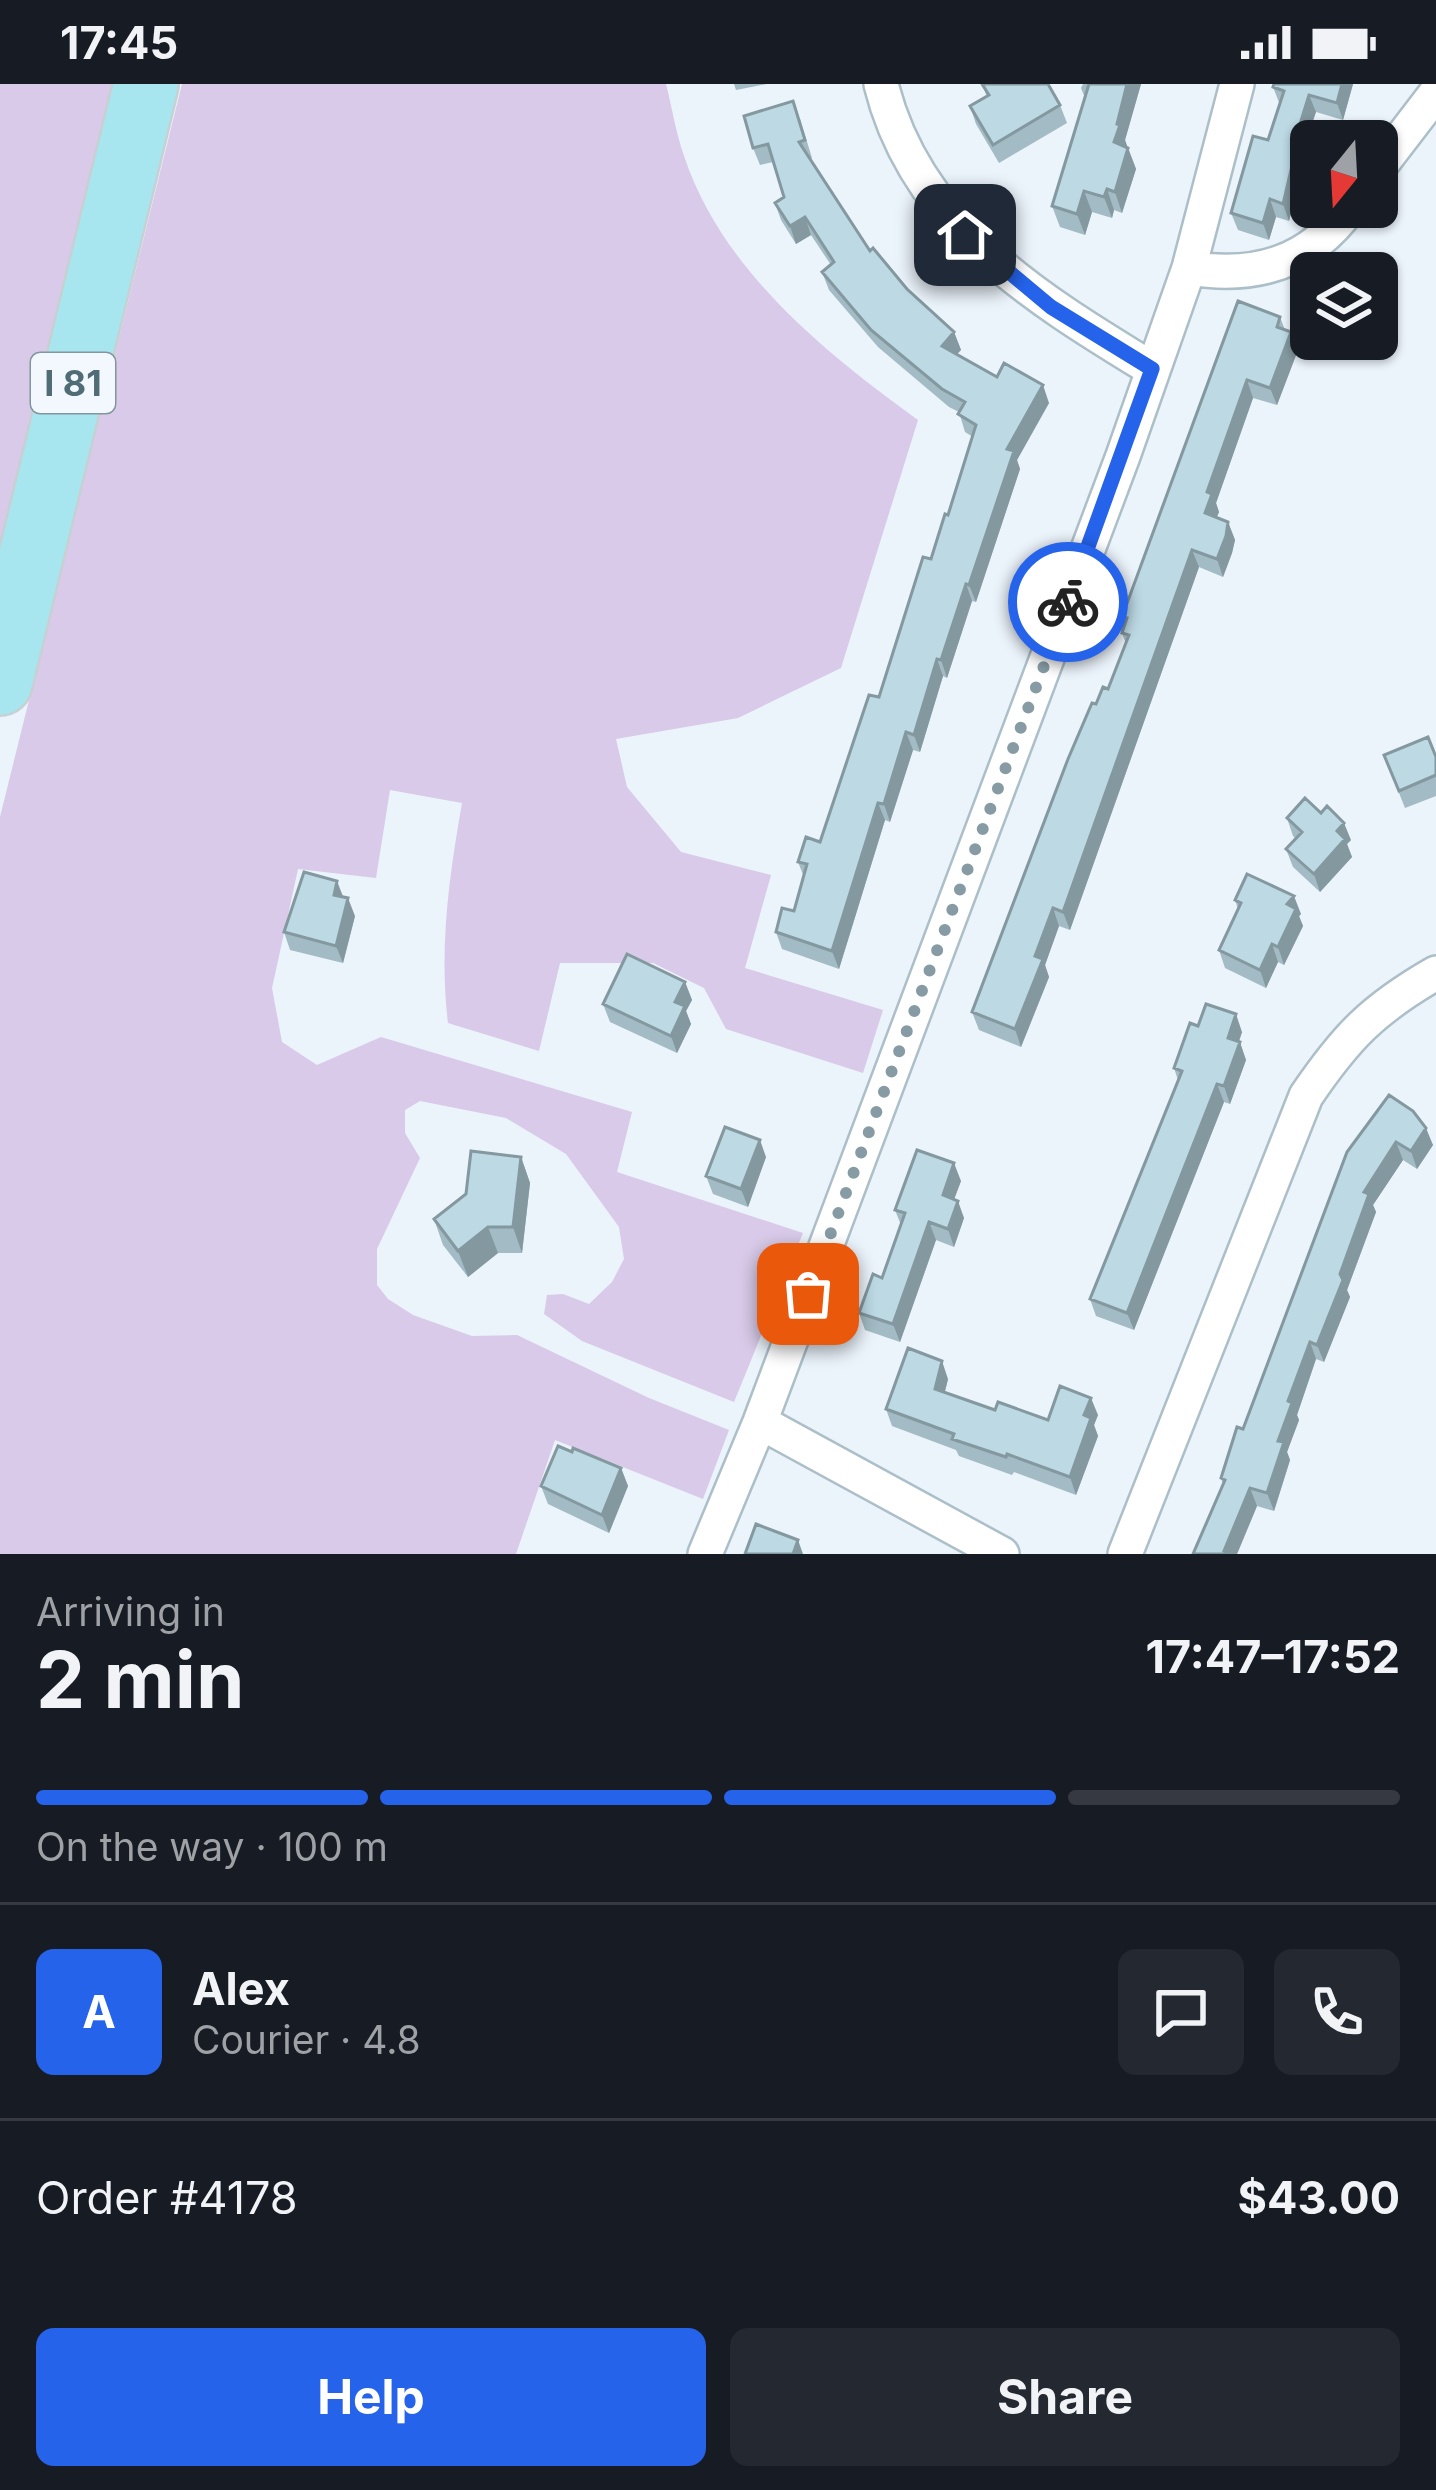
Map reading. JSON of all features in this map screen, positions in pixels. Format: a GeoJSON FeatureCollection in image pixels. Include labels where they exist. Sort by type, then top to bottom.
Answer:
{"type":"FeatureCollection","features":[{"type":"Feature","properties":{"kind":"highway","name":"I 81"},"geometry":{"type":"LineString","coordinates":[[0,683],[146,84]]}},
{"type":"Feature","properties":{"kind":"street"},"geometry":{"type":"LineString","coordinates":[[880,84],[887,111],[933,200],[965,235],[1051,307],[1152,369]]}},
{"type":"Feature","properties":{"kind":"street"},"geometry":{"type":"LineString","coordinates":[[705,1554],[760,1422],[1124,456],[1189,268],[1237,84]]}},
{"type":"Feature","properties":{"kind":"street"},"geometry":{"type":"LineString","coordinates":[[1398,143],[1436,93]]}},
{"type":"Feature","properties":{"kind":"street"},"geometry":{"type":"LineString","coordinates":[[1189,268],[1262,271],[1295,259],[1335,228]]}},
{"type":"Feature","properties":{"kind":"street"},"geometry":{"type":"LineString","coordinates":[[1125,1554],[1306,1096],[1338,1048],[1372,1014],[1436,974]]}},
{"type":"Feature","properties":{"kind":"street"},"geometry":{"type":"LineString","coordinates":[[760,1422],[1002,1554]]}},
{"type":"Feature","properties":{"kind":"shaded area"},"geometry":{"type":"Polygon","coordinates":[[[0,84],[113,84],[0,549],[0,84]]]}},
{"type":"Feature","properties":{"kind":"shaded area"},"geometry":{"type":"Polygon","coordinates":[[[182,84],[666,84],[681,147],[701,197],[750,272],[813,337],[918,420],[841,668],[738,718],[616,739],[627,787],[681,852],[771,875],[745,968],[883,1010],[863,1073],[726,1029],[704,988],[653,963],[560,963],[539,1051],[448,1023],[447,913],[462,803],[390,790],[376,878],[298,869],[272,988],[282,1042],[317,1065],[381,1037],[632,1112],[617,1172],[803,1233],[734,1402],[582,1341],[544,1314],[547,1295],[563,1294],[589,1304],[612,1282],[624,1259],[619,1227],[566,1154],[506,1118],[420,1101],[405,1110],[405,1133],[420,1158],[377,1249],[377,1285],[388,1299],[413,1315],[472,1336],[517,1335],[729,1430],[703,1499],[555,1440],[516,1554],[0,1554],[0,817],[182,84]]]}},
{"type":"Feature","properties":{"kind":"building"},"geometry":{"type":"Polygon","coordinates":[[[982,84],[1048,84],[1060,105],[993,145],[970,106],[989,95],[982,84]]]}},
{"type":"Feature","properties":{"kind":"building"},"geometry":{"type":"Polygon","coordinates":[[[1089,84],[1127,84],[1114,142],[1128,148],[1115,192],[1107,189],[1104,197],[1084,191],[1077,214],[1052,206],[1089,84]]]}},
{"type":"Feature","properties":{"kind":"building"},"geometry":{"type":"Polygon","coordinates":[[[1342,84],[1337,103],[1309,95],[1301,120],[1290,120],[1290,174],[1283,204],[1270,199],[1263,223],[1231,213],[1253,136],[1268,140],[1284,91],[1273,87],[1342,84]]]}},
{"type":"Feature","properties":{"kind":"building"},"geometry":{"type":"Polygon","coordinates":[[[793,101],[805,140],[799,142],[870,251],[873,248],[907,289],[954,332],[942,346],[997,377],[1004,363],[1043,385],[1007,449],[1014,451],[969,585],[941,660],[937,659],[914,735],[906,732],[884,804],[878,803],[832,951],[776,932],[782,908],[794,911],[807,864],[798,862],[806,837],[820,842],[869,695],[879,697],[923,557],[931,559],[976,425],[958,414],[965,402],[942,389],[871,330],[822,272],[834,262],[805,217],[790,226],[775,203],[784,197],[768,144],[753,148],[744,116],[793,101]]]}},
{"type":"Feature","properties":{"kind":"building"},"geometry":{"type":"Polygon","coordinates":[[[1238,301],[1280,317],[1277,327],[1290,335],[1270,388],[1247,380],[1207,492],[1212,494],[1205,513],[1228,522],[1226,536],[1217,559],[1192,550],[1063,912],[1053,908],[1035,956],[1043,959],[1015,1029],[972,1012],[1068,759],[1092,703],[1096,704],[1103,687],[1108,689],[1129,635],[1122,633],[1127,618],[1122,617],[1238,301]]]}},
{"type":"Feature","properties":{"kind":"building"},"geometry":{"type":"Polygon","coordinates":[[[1428,737],[1436,757],[1436,775],[1399,791],[1384,755],[1428,737]]]}},
{"type":"Feature","properties":{"kind":"building"},"geometry":{"type":"Polygon","coordinates":[[[1305,798],[1321,813],[1327,806],[1344,823],[1337,831],[1345,839],[1314,874],[1286,849],[1302,832],[1287,818],[1305,798]]]}},
{"type":"Feature","properties":{"kind":"building"},"geometry":{"type":"Polygon","coordinates":[[[304,872],[337,881],[334,895],[348,898],[336,946],[284,932],[304,872]]]}},
{"type":"Feature","properties":{"kind":"building"},"geometry":{"type":"Polygon","coordinates":[[[1247,874],[1294,896],[1287,904],[1296,909],[1278,947],[1272,944],[1260,970],[1219,950],[1241,903],[1235,900],[1247,874]]]}},
{"type":"Feature","properties":{"kind":"building"},"geometry":{"type":"Polygon","coordinates":[[[627,954],[685,982],[675,1002],[685,1006],[671,1036],[603,1004],[627,954]]]}},
{"type":"Feature","properties":{"kind":"building"},"geometry":{"type":"Polygon","coordinates":[[[1206,1004],[1236,1014],[1228,1038],[1240,1042],[1224,1086],[1217,1084],[1127,1313],[1090,1299],[1182,1071],[1174,1068],[1190,1023],[1198,1026],[1206,1004]]]}},
{"type":"Feature","properties":{"kind":"building"},"geometry":{"type":"Polygon","coordinates":[[[1389,1095],[1413,1111],[1426,1128],[1411,1151],[1396,1142],[1364,1192],[1369,1194],[1340,1274],[1343,1280],[1317,1345],[1310,1342],[1288,1401],[1292,1403],[1278,1441],[1284,1442],[1267,1493],[1250,1488],[1224,1551],[1232,1554],[1193,1554],[1225,1480],[1221,1478],[1237,1427],[1243,1429],[1347,1152],[1389,1095]]]}},
{"type":"Feature","properties":{"kind":"building"},"geometry":{"type":"Polygon","coordinates":[[[725,1127],[760,1140],[741,1189],[706,1176],[725,1127]]]}},
{"type":"Feature","properties":{"kind":"building"},"geometry":{"type":"Polygon","coordinates":[[[917,1150],[954,1163],[943,1195],[958,1201],[948,1229],[929,1222],[893,1324],[859,1313],[873,1274],[882,1278],[905,1213],[895,1210],[917,1150]]]}},
{"type":"Feature","properties":{"kind":"building"},"geometry":{"type":"Polygon","coordinates":[[[471,1151],[521,1157],[513,1227],[488,1227],[458,1251],[434,1219],[466,1194],[471,1151]]]}},
{"type":"Feature","properties":{"kind":"building"},"geometry":{"type":"Polygon","coordinates":[[[908,1348],[942,1361],[935,1389],[995,1410],[998,1402],[1048,1420],[1060,1386],[1091,1398],[1084,1415],[1091,1418],[1070,1477],[952,1439],[954,1434],[886,1409],[908,1348]]]}},
{"type":"Feature","properties":{"kind":"building"},"geometry":{"type":"Polygon","coordinates":[[[558,1446],[621,1468],[602,1515],[541,1486],[558,1446]]]}},
{"type":"Feature","properties":{"kind":"building"},"geometry":{"type":"Polygon","coordinates":[[[756,1524],[798,1540],[793,1554],[745,1554],[756,1524]]]}},
{"type":"Feature","properties":{"kind":"way so far"},"geometry":{"type":"LineString","coordinates":[[808,1294],[1068,602]]}},
{"type":"Feature","properties":{"kind":"route"},"geometry":{"type":"LineString","coordinates":[[965,235],[1051,307],[1152,369],[1068,602]]}}]}
